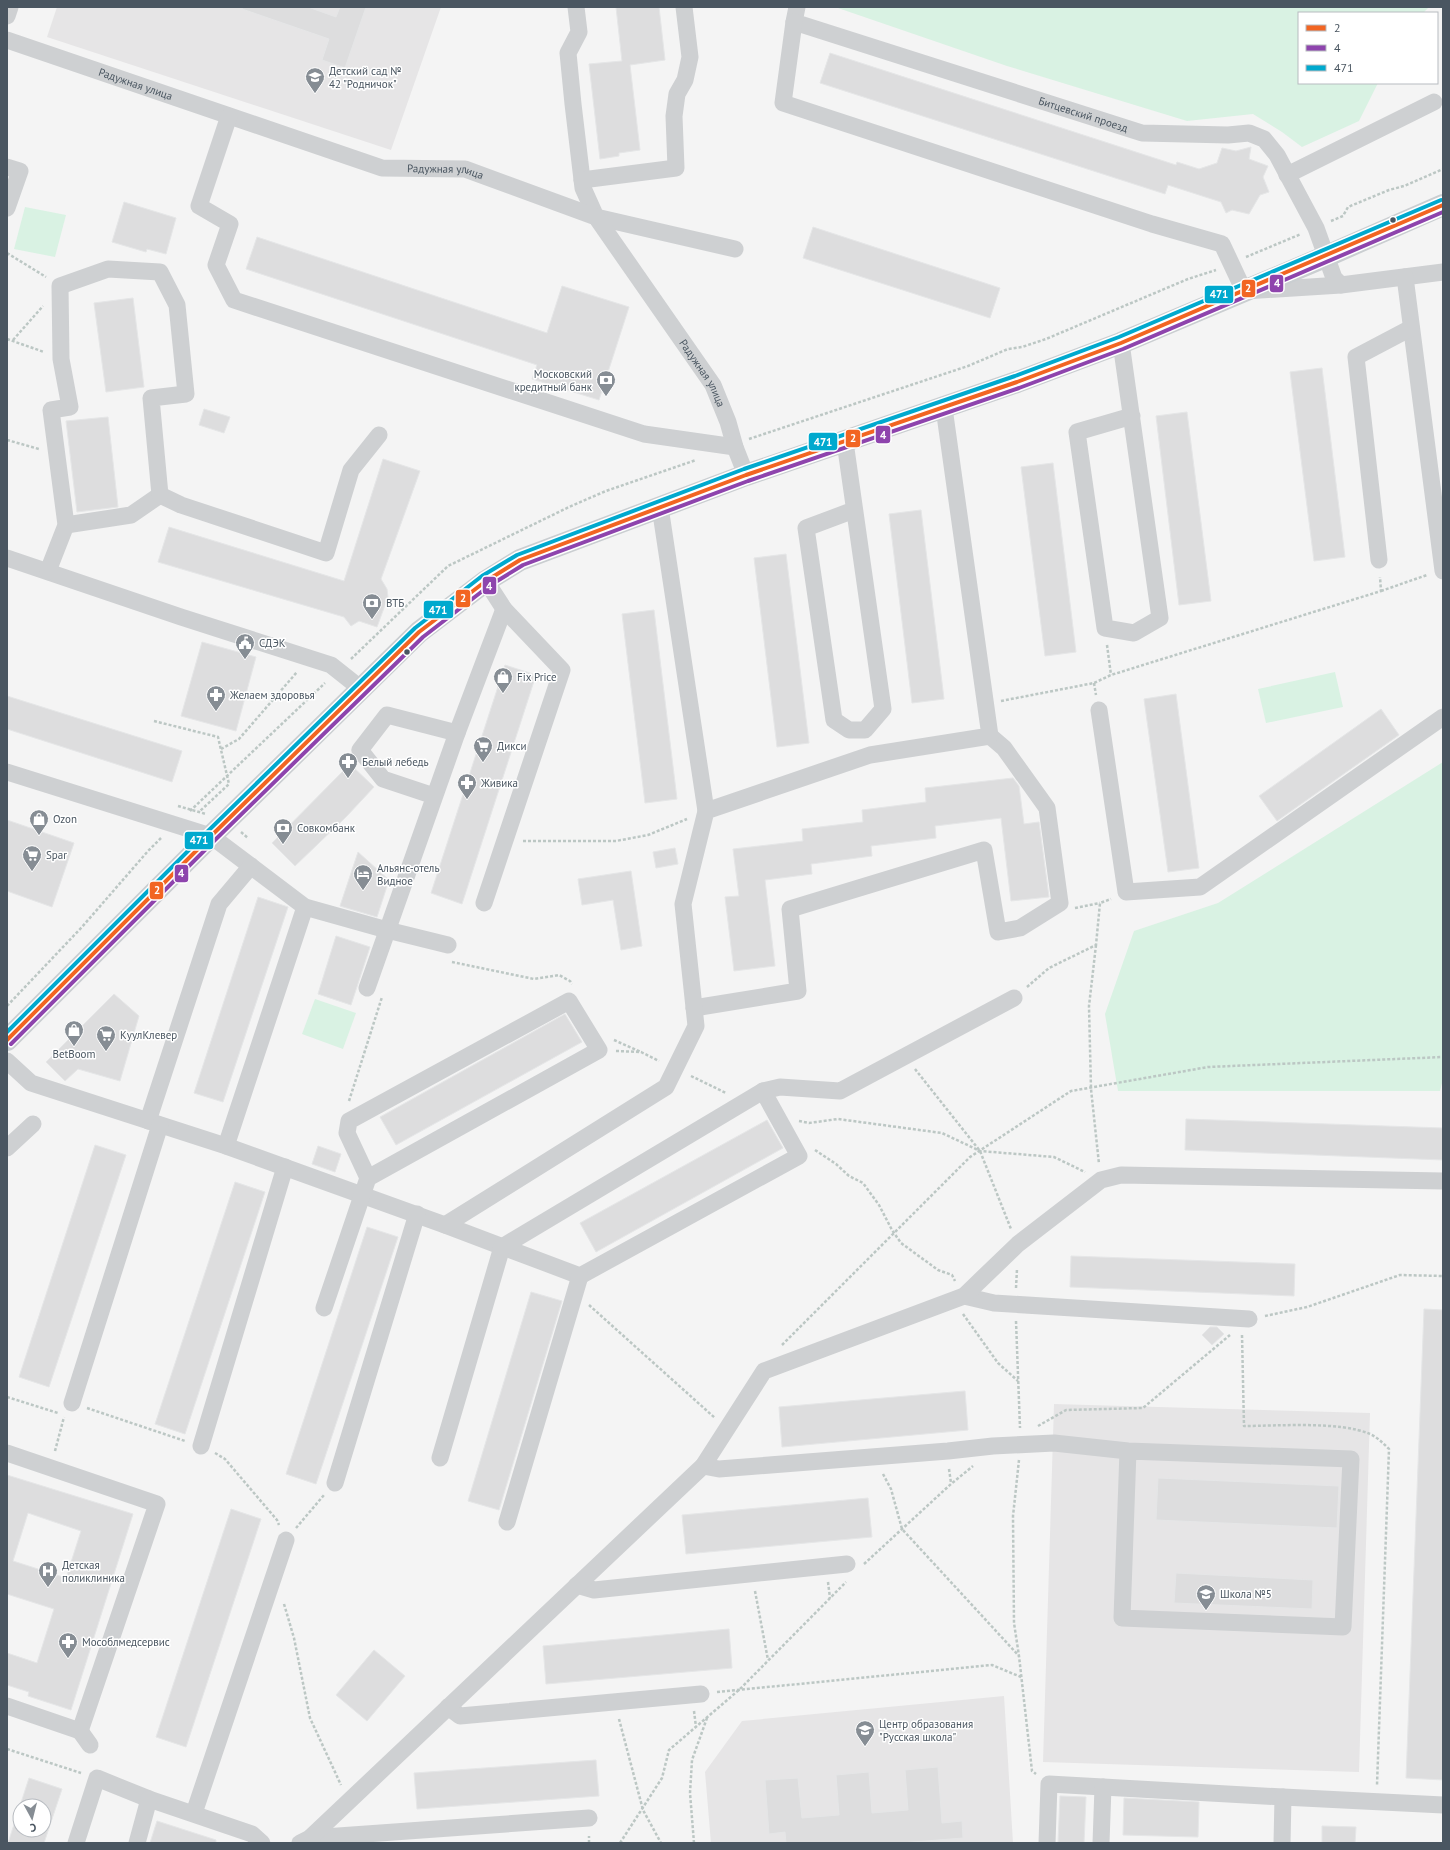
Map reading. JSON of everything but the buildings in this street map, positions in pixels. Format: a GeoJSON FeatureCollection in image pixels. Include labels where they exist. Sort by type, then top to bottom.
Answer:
{"type":"FeatureCollection","features":[{"type":"Feature","properties":{"kind":"main road"},"geometry":{"type":"LineString","coordinates":[[7,1040],[360,688],[419,632],[486,581],[520,560],[746,475],[944,408],[1121,343],[1327,256],[1443,204]]}},
{"type":"Feature","properties":{"kind":"street"},"geometry":{"type":"LineString","coordinates":[[7,16],[10,7]]}},
{"type":"Feature","properties":{"kind":"street"},"geometry":{"type":"LineString","coordinates":[[576,7],[579,32],[568,53],[583,188],[596,217],[735,249]]}},
{"type":"Feature","properties":{"kind":"street"},"geometry":{"type":"LineString","coordinates":[[582,180],[676,168],[674,116],[677,94],[685,80],[690,57],[684,7]]}},
{"type":"Feature","properties":{"kind":"street"},"geometry":{"type":"LineString","coordinates":[[796,12],[783,103],[1152,224],[1222,244],[1244,291],[1341,285],[1443,272]]}},
{"type":"Feature","properties":{"kind":"street","name":"Битцевский проезд"},"geometry":{"type":"LineString","coordinates":[[796,12],[1142,133],[1228,135],[1249,133],[1264,139],[1277,155],[1316,228],[1334,278],[1341,285]]}},
{"type":"Feature","properties":{"kind":"street","name":"Радужная улица"},"geometry":{"type":"LineString","coordinates":[[7,40],[382,168],[465,169],[596,217],[713,385],[728,422],[735,447],[746,475]]}},
{"type":"Feature","properties":{"kind":"street"},"geometry":{"type":"LineString","coordinates":[[1287,176],[1434,102]]}},
{"type":"Feature","properties":{"kind":"street"},"geometry":{"type":"LineString","coordinates":[[229,116],[199,206],[230,224],[216,265],[234,300],[644,434],[735,447]]}},
{"type":"Feature","properties":{"kind":"street"},"geometry":{"type":"LineString","coordinates":[[7,167],[20,171],[7,208]]}},
{"type":"Feature","properties":{"kind":"street"},"geometry":{"type":"LineString","coordinates":[[37,573],[66,524],[51,410],[70,407],[61,359],[60,286],[108,269],[160,272],[177,305],[186,394],[151,398],[160,495]]}},
{"type":"Feature","properties":{"kind":"street"},"geometry":{"type":"LineString","coordinates":[[1405,277],[1443,570]]}},
{"type":"Feature","properties":{"kind":"street"},"geometry":{"type":"LineString","coordinates":[[1379,560],[1356,357],[1412,328]]}},
{"type":"Feature","properties":{"kind":"street"},"geometry":{"type":"LineString","coordinates":[[1121,343],[1132,416],[1160,618],[1134,633],[1105,628],[1077,432],[1132,416]]}},
{"type":"Feature","properties":{"kind":"street"},"geometry":{"type":"LineString","coordinates":[[694,1008],[798,991],[790,909],[984,850],[998,932],[1020,928],[1060,903],[1047,808],[1004,748],[990,736],[944,408]]}},
{"type":"Feature","properties":{"kind":"street"},"geometry":{"type":"LineString","coordinates":[[160,495],[181,505],[326,552],[352,470],[379,435]]}},
{"type":"Feature","properties":{"kind":"street"},"geometry":{"type":"LineString","coordinates":[[845,442],[883,709],[865,730],[849,730],[834,720],[806,528],[854,510]]}},
{"type":"Feature","properties":{"kind":"street"},"geometry":{"type":"LineString","coordinates":[[66,524],[131,515],[160,495]]}},
{"type":"Feature","properties":{"kind":"street"},"geometry":{"type":"LineString","coordinates":[[445,1225],[666,1087],[696,1026],[683,904],[706,811],[660,507]]}},
{"type":"Feature","properties":{"kind":"street"},"geometry":{"type":"LineString","coordinates":[[7,558],[37,573],[331,665],[360,688]]}},
{"type":"Feature","properties":{"kind":"street"},"geometry":{"type":"LineString","coordinates":[[484,903],[562,670],[504,609],[486,581]]}},
{"type":"Feature","properties":{"kind":"street"},"geometry":{"type":"LineString","coordinates":[[367,988],[434,796],[504,609]]}},
{"type":"Feature","properties":{"kind":"street"},"geometry":{"type":"LineString","coordinates":[[1099,710],[1126,892],[1200,887],[1443,717]]}},
{"type":"Feature","properties":{"kind":"street"},"geometry":{"type":"LineString","coordinates":[[434,796],[383,779],[360,750],[387,715],[457,733]]}},
{"type":"Feature","properties":{"kind":"street"},"geometry":{"type":"LineString","coordinates":[[706,811],[870,755],[990,736]]}},
{"type":"Feature","properties":{"kind":"street"},"geometry":{"type":"LineString","coordinates":[[7,772],[211,836],[305,906],[387,930],[448,945]]}},
{"type":"Feature","properties":{"kind":"street"},"geometry":{"type":"LineString","coordinates":[[72,1403],[219,904],[251,866]]}},
{"type":"Feature","properties":{"kind":"street"},"geometry":{"type":"LineString","coordinates":[[226,1146],[305,906]]}},
{"type":"Feature","properties":{"kind":"street"},"geometry":{"type":"LineString","coordinates":[[440,1458],[502,1247],[763,1091],[780,1087],[840,1091],[1014,998]]}},
{"type":"Feature","properties":{"kind":"street"},"geometry":{"type":"LineString","coordinates":[[324,1308],[368,1178],[599,1050],[569,1000],[349,1121],[347,1133],[368,1178]]}},
{"type":"Feature","properties":{"kind":"street"},"geometry":{"type":"LineString","coordinates":[[7,1061],[31,1083],[226,1146],[417,1214],[580,1276]]}},
{"type":"Feature","properties":{"kind":"street"},"geometry":{"type":"LineString","coordinates":[[507,1522],[580,1276],[799,1156],[763,1091]]}},
{"type":"Feature","properties":{"kind":"street"},"geometry":{"type":"LineString","coordinates":[[7,1148],[33,1124]]}},
{"type":"Feature","properties":{"kind":"street"},"geometry":{"type":"LineString","coordinates":[[202,1446],[285,1167]]}},
{"type":"Feature","properties":{"kind":"street"},"geometry":{"type":"LineString","coordinates":[[305,1841],[704,1466],[764,1371],[964,1296],[1018,1244],[1101,1180],[1121,1175],[1443,1181]]}},
{"type":"Feature","properties":{"kind":"street"},"geometry":{"type":"LineString","coordinates":[[335,1483],[417,1214]]}},
{"type":"Feature","properties":{"kind":"street"},"geometry":{"type":"LineString","coordinates":[[964,1296],[994,1303],[1016,1305],[1249,1319]]}},
{"type":"Feature","properties":{"kind":"street"},"geometry":{"type":"LineString","coordinates":[[704,1466],[719,1469],[876,1457],[993,1446],[1020,1441],[1128,1451],[1351,1459],[1344,1627],[1122,1618],[1128,1451]]}},
{"type":"Feature","properties":{"kind":"street"},"geometry":{"type":"LineString","coordinates":[[7,1453],[157,1504],[80,1731]]}},
{"type":"Feature","properties":{"kind":"street"},"geometry":{"type":"LineString","coordinates":[[194,1813],[286,1540]]}},
{"type":"Feature","properties":{"kind":"street"},"geometry":{"type":"LineString","coordinates":[[577,1585],[594,1590],[752,1574],[852,1570]]}},
{"type":"Feature","properties":{"kind":"street"},"geometry":{"type":"LineString","coordinates":[[448,1707],[460,1716],[701,1694]]}},
{"type":"Feature","properties":{"kind":"street"},"geometry":{"type":"LineString","coordinates":[[7,1706],[80,1731],[90,1745]]}},
{"type":"Feature","properties":{"kind":"street"},"geometry":{"type":"LineString","coordinates":[[76,1843],[97,1778],[149,1799],[194,1813],[252,1834],[262,1843]]}},
{"type":"Feature","properties":{"kind":"street"},"geometry":{"type":"LineString","coordinates":[[1047,1843],[1049,1784],[1443,1805]]}},
{"type":"Feature","properties":{"kind":"street"},"geometry":{"type":"LineString","coordinates":[[1101,1843],[1103,1787]]}},
{"type":"Feature","properties":{"kind":"street"},"geometry":{"type":"LineString","coordinates":[[1282,1843],[1283,1797]]}},
{"type":"Feature","properties":{"kind":"street"},"geometry":{"type":"LineString","coordinates":[[137,1843],[149,1799]]}},
{"type":"Feature","properties":{"kind":"street"},"geometry":{"type":"LineString","coordinates":[[305,1841],[589,1818]]}},
{"type":"Feature","properties":{"kind":"path"},"geometry":{"type":"LineString","coordinates":[[7,253],[60,286],[13,340]]}},
{"type":"Feature","properties":{"kind":"path"},"geometry":{"type":"LineString","coordinates":[[7,339],[61,359]]}},
{"type":"Feature","properties":{"kind":"path"},"geometry":{"type":"LineString","coordinates":[[7,440],[57,454]]}},
{"type":"Feature","properties":{"kind":"path"},"geometry":{"type":"LineString","coordinates":[[1379,560],[1381,591]]}},
{"type":"Feature","properties":{"kind":"path"},"geometry":{"type":"LineString","coordinates":[[985,704],[1094,683],[1111,675],[1381,591],[1443,570]]}},
{"type":"Feature","properties":{"kind":"path"},"geometry":{"type":"LineString","coordinates":[[1105,628],[1111,675]]}},
{"type":"Feature","properties":{"kind":"path"},"geometry":{"type":"LineString","coordinates":[[221,749],[239,739],[310,658]]}},
{"type":"Feature","properties":{"kind":"path"},"geometry":{"type":"LineString","coordinates":[[154,721],[218,737],[229,784],[199,812]]}},
{"type":"Feature","properties":{"kind":"path"},"geometry":{"type":"LineString","coordinates":[[505,841],[616,841],[648,835],[706,811]]}},
{"type":"Feature","properties":{"kind":"path"},"geometry":{"type":"LineString","coordinates":[[1076,908],[1100,903],[1126,892]]}},
{"type":"Feature","properties":{"kind":"path"},"geometry":{"type":"LineString","coordinates":[[1100,903],[1089,1006],[1091,1089],[1101,1180]]}},
{"type":"Feature","properties":{"kind":"path"},"geometry":{"type":"LineString","coordinates":[[1014,998],[1049,968],[1096,945]]}},
{"type":"Feature","properties":{"kind":"path"},"geometry":{"type":"LineString","coordinates":[[449,962],[534,980],[559,975],[570,981],[574,987]]}},
{"type":"Feature","properties":{"kind":"path"},"geometry":{"type":"LineString","coordinates":[[349,1121],[346,1108],[385,991]]}},
{"type":"Feature","properties":{"kind":"path"},"geometry":{"type":"LineString","coordinates":[[612,1039],[640,1052]]}},
{"type":"Feature","properties":{"kind":"path"},"geometry":{"type":"LineString","coordinates":[[905,1056],[980,1151],[1018,1244],[1016,1305],[1020,1441],[1013,1516],[1014,1623],[1032,1771],[1049,1784]]}},
{"type":"Feature","properties":{"kind":"path"},"geometry":{"type":"LineString","coordinates":[[780,1348],[970,1157],[1071,1092],[1208,1067],[1443,1057]]}},
{"type":"Feature","properties":{"kind":"path"},"geometry":{"type":"LineString","coordinates":[[778,1118],[809,1123],[838,1119],[942,1133],[980,1151],[1054,1157],[1101,1180]]}},
{"type":"Feature","properties":{"kind":"path"},"geometry":{"type":"LineString","coordinates":[[792,1142],[816,1151],[836,1164],[848,1176],[863,1183],[901,1243],[938,1270],[952,1275],[964,1296],[960,1309],[972,1328],[986,1343],[998,1363],[1018,1381]]}},
{"type":"Feature","properties":{"kind":"path"},"geometry":{"type":"LineString","coordinates":[[1020,1441],[1066,1410],[1143,1408],[1249,1319],[1307,1307],[1400,1275],[1443,1276]]}},
{"type":"Feature","properties":{"kind":"path"},"geometry":{"type":"LineString","coordinates":[[575,1293],[727,1428]]}},
{"type":"Feature","properties":{"kind":"path"},"geometry":{"type":"LineString","coordinates":[[7,1397],[65,1415],[60,1428],[52,1468]]}},
{"type":"Feature","properties":{"kind":"path"},"geometry":{"type":"LineString","coordinates":[[72,1403],[202,1446],[226,1458],[277,1520],[286,1540],[335,1483]]}},
{"type":"Feature","properties":{"kind":"path"},"geometry":{"type":"LineString","coordinates":[[876,1457],[891,1489],[902,1529],[1019,1656]]}},
{"type":"Feature","properties":{"kind":"path"},"geometry":{"type":"LineString","coordinates":[[620,1843],[643,1810],[662,1778],[669,1750],[740,1689],[852,1570],[902,1529],[975,1464]]}},
{"type":"Feature","properties":{"kind":"path"},"geometry":{"type":"LineString","coordinates":[[752,1574],[768,1661]]}},
{"type":"Feature","properties":{"kind":"path"},"geometry":{"type":"LineString","coordinates":[[283,1602],[294,1638],[310,1718],[349,1801]]}},
{"type":"Feature","properties":{"kind":"path"},"geometry":{"type":"LineString","coordinates":[[701,1694],[992,1665],[1021,1677]]}},
{"type":"Feature","properties":{"kind":"path"},"geometry":{"type":"LineString","coordinates":[[615,1702],[643,1810],[661,1843]]}},
{"type":"Feature","properties":{"kind":"path"},"geometry":{"type":"LineString","coordinates":[[694,1843],[690,1793],[692,1760],[707,1717]]}},
{"type":"Feature","properties":{"kind":"path"},"geometry":{"type":"LineString","coordinates":[[7,1750],[97,1778]]}},
{"type":"Feature","properties":{"kind":"shaded area","name":"Детский сад № 42 \"Родничок\""},"geometry":{"type":"Polygon","coordinates":[[[57,7],[441,7],[391,150],[47,37],[57,7]]]}},
{"type":"Feature","properties":{"kind":"shaded area","name":"Школа №5"},"geometry":{"type":"Polygon","coordinates":[[[1054,1404],[1370,1413],[1359,1772],[1043,1762],[1054,1404]]]}},
{"type":"Feature","properties":{"kind":"shaded area","name":"Центр образования \"Русская школа\""},"geometry":{"type":"Polygon","coordinates":[[[1004,1696],[1013,1843],[711,1843],[705,1772],[742,1721],[1004,1696]]]}},
{"type":"Feature","properties":{"kind":"green space"},"geometry":{"type":"Polygon","coordinates":[[[835,7],[1429,7],[1424,12],[1298,12],[1298,84],[1378,84],[1359,121],[1302,147],[1282,132],[1253,114],[1187,121],[1007,66],[835,7]]]}},
{"type":"Feature","properties":{"kind":"green space"},"geometry":{"type":"Polygon","coordinates":[[[25,207],[66,215],[55,257],[14,249],[25,207]]]}},
{"type":"Feature","properties":{"kind":"green space"},"geometry":{"type":"Polygon","coordinates":[[[1335,672],[1343,707],[1266,723],[1258,689],[1335,672]]]}},
{"type":"Feature","properties":{"kind":"green space"},"geometry":{"type":"Polygon","coordinates":[[[1443,762],[1443,1079],[1440,1091],[1118,1091],[1105,1014],[1134,931],[1218,903],[1443,762]]]}},
{"type":"Feature","properties":{"kind":"green space"},"geometry":{"type":"Polygon","coordinates":[[[315,999],[356,1013],[343,1049],[302,1034],[315,999]]]}},
{"type":"Feature","properties":{"kind":"transit line","name":"471"},"geometry":{"type":"LineString","coordinates":[[7,1032],[207,832],[415,628],[482,576],[517,555],[744,469],[1015,376],[1119,337],[1441,200]]}},
{"type":"Feature","properties":{"kind":"transit line","name":"2"},"geometry":{"type":"LineString","coordinates":[[7,1040],[211,836],[419,632],[486,581],[520,560],[746,475],[1017,382],[1121,343],[1443,205]]}},
{"type":"Feature","properties":{"kind":"transit line","name":"4"},"geometry":{"type":"LineString","coordinates":[[11,1044],[215,840],[423,637],[489,586],[523,565],[748,481],[1019,388],[1123,349],[1443,212]]}},
{"type":"Feature","properties":{"kind":"place","name":"Детский сад № 42 \"Родничок\""},"geometry":{"type":"Point","coordinates":[315,94]}},
{"type":"Feature","properties":{"kind":"place","name":"Московский кредитный банк"},"geometry":{"type":"Point","coordinates":[606,397]}},
{"type":"Feature","properties":{"kind":"place","name":"ВТБ"},"geometry":{"type":"Point","coordinates":[372,620]}},
{"type":"Feature","properties":{"kind":"place","name":"СДЭК"},"geometry":{"type":"Point","coordinates":[245,660]}},
{"type":"Feature","properties":{"kind":"place","name":"Fix Price"},"geometry":{"type":"Point","coordinates":[503,694]}},
{"type":"Feature","properties":{"kind":"place","name":"Желаем здоровья"},"geometry":{"type":"Point","coordinates":[216,712]}},
{"type":"Feature","properties":{"kind":"place","name":"Дикси"},"geometry":{"type":"Point","coordinates":[483,763]}},
{"type":"Feature","properties":{"kind":"place","name":"Белый лебедь"},"geometry":{"type":"Point","coordinates":[348,779]}},
{"type":"Feature","properties":{"kind":"place","name":"Живика"},"geometry":{"type":"Point","coordinates":[467,800]}},
{"type":"Feature","properties":{"kind":"place","name":"Ozon"},"geometry":{"type":"Point","coordinates":[39,836]}},
{"type":"Feature","properties":{"kind":"place","name":"Совкомбанк"},"geometry":{"type":"Point","coordinates":[283,845]}},
{"type":"Feature","properties":{"kind":"place","name":"Spar"},"geometry":{"type":"Point","coordinates":[32,872]}},
{"type":"Feature","properties":{"kind":"place","name":"Альянс-отель Видное"},"geometry":{"type":"Point","coordinates":[363,891]}},
{"type":"Feature","properties":{"kind":"place","name":"BetBoom"},"geometry":{"type":"Point","coordinates":[74,1047]}},
{"type":"Feature","properties":{"kind":"place","name":"КуулКлевер"},"geometry":{"type":"Point","coordinates":[106,1052]}},
{"type":"Feature","properties":{"kind":"place","name":"Детская поликлиника"},"geometry":{"type":"Point","coordinates":[48,1588]}},
{"type":"Feature","properties":{"kind":"place","name":"Школа №5"},"geometry":{"type":"Point","coordinates":[1206,1611]}},
{"type":"Feature","properties":{"kind":"place","name":"Мособлмедсервис"},"geometry":{"type":"Point","coordinates":[68,1659]}},
{"type":"Feature","properties":{"kind":"place","name":"Центр образования \"Русская школа\""},"geometry":{"type":"Point","coordinates":[865,1747]}}]}
